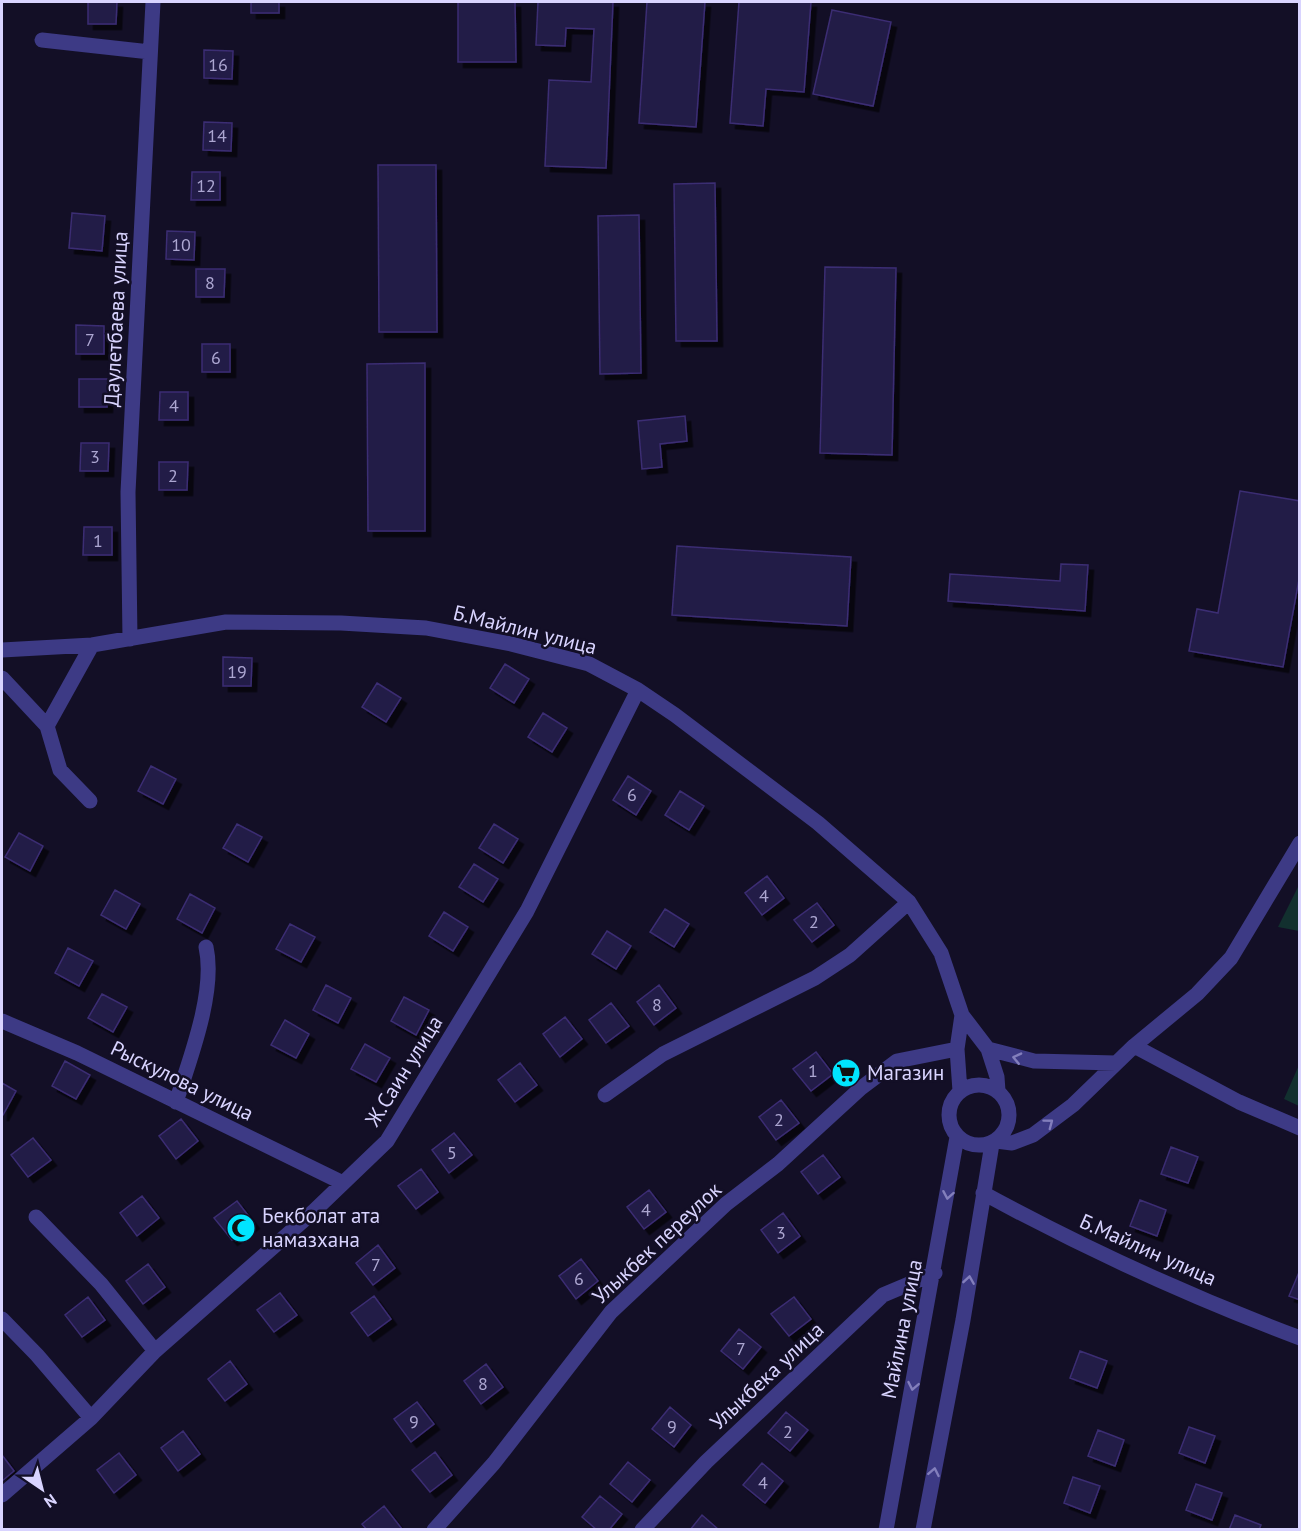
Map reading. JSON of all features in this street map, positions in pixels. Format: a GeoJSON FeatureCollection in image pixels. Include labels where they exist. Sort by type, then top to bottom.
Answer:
{"type":"FeatureCollection","features":[{"type":"Feature","properties":{"kind":"street","name":"Даулетбаева улица"},"geometry":{"type":"LineString","coordinates":[[130,639],[128,492],[153,2]]}},
{"type":"Feature","properties":{"kind":"street"},"geometry":{"type":"LineString","coordinates":[[42,40],[150,52]]}},
{"type":"Feature","properties":{"kind":"street","name":"Б.Майлин улица"},"geometry":{"type":"LineString","coordinates":[[2,650],[92,645],[226,622],[341,623],[426,628],[511,644],[589,664],[638,690],[818,823],[909,902],[941,953],[962,1015],[988,1048],[997,1077],[998,1091]]}},
{"type":"Feature","properties":{"kind":"street"},"geometry":{"type":"LineString","coordinates":[[47,726],[92,645]]}},
{"type":"Feature","properties":{"kind":"street"},"geometry":{"type":"LineString","coordinates":[[2,678],[47,726],[60,770],[90,801]]}},
{"type":"Feature","properties":{"kind":"street","name":"Ж.Саин улица"},"geometry":{"type":"LineString","coordinates":[[2,1495],[91,1418],[155,1351],[344,1183],[387,1141],[526,911],[638,690]]}},
{"type":"Feature","properties":{"kind":"street"},"geometry":{"type":"LineString","coordinates":[[957,1137],[968,1144],[981,1146],[994,1142],[1012,1143],[1033,1135],[1073,1105],[1134,1046],[1197,994],[1231,958],[1299,843]]}},
{"type":"Feature","properties":{"kind":"street"},"geometry":{"type":"LineString","coordinates":[[605,1095],[663,1054],[815,978],[850,955],[909,902]]}},
{"type":"Feature","properties":{"kind":"street"},"geometry":{"type":"LineString","coordinates":[[176,1102],[199,1030],[210,963],[206,947]]}},
{"type":"Feature","properties":{"kind":"street","name":"Б.Майлин улица"},"geometry":{"type":"LineString","coordinates":[[960,1091],[957,1049],[962,1015]]}},
{"type":"Feature","properties":{"kind":"street","name":"Рыскулова улица"},"geometry":{"type":"LineString","coordinates":[[2,1021],[77,1053],[344,1183]]}},
{"type":"Feature","properties":{"kind":"street"},"geometry":{"type":"LineString","coordinates":[[1134,1046],[1239,1102],[1299,1128]]}},
{"type":"Feature","properties":{"kind":"street"},"geometry":{"type":"LineString","coordinates":[[988,1048],[1034,1061],[1116,1063]]}},
{"type":"Feature","properties":{"kind":"street","name":"Улыкбек переулок"},"geometry":{"type":"LineString","coordinates":[[434,1530],[494,1463],[611,1312],[726,1204],[778,1164],[861,1088],[897,1061],[957,1049]]}},
{"type":"Feature","properties":{"kind":"street"},"geometry":{"type":"LineString","coordinates":[[923,1530],[963,1320],[983,1193],[994,1142],[1009,1124],[1010,1112],[1006,1100],[998,1091],[986,1085],[972,1086],[960,1091]]}},
{"type":"Feature","properties":{"kind":"street","name":"Майлина улица"},"geometry":{"type":"LineString","coordinates":[[886,1530],[957,1137],[951,1126],[949,1113],[952,1101],[960,1091]]}},
{"type":"Feature","properties":{"kind":"street","name":"Б.Майлин улица"},"geometry":{"type":"LineString","coordinates":[[983,1193],[1054,1232],[1250,1319],[1299,1338]]}},
{"type":"Feature","properties":{"kind":"street"},"geometry":{"type":"LineString","coordinates":[[36,1217],[101,1284],[155,1351]]}},
{"type":"Feature","properties":{"kind":"street","name":"Улыкбека улица"},"geometry":{"type":"LineString","coordinates":[[642,1530],[706,1462],[883,1295],[934,1273]]}},
{"type":"Feature","properties":{"kind":"street"},"geometry":{"type":"LineString","coordinates":[[2,1319],[37,1355],[91,1418]]}},
{"type":"Feature","properties":{"kind":"green space"},"geometry":{"type":"Polygon","coordinates":[[[1299,885],[1299,931],[1278,927],[1299,885]]]}},
{"type":"Feature","properties":{"kind":"green space"},"geometry":{"type":"Polygon","coordinates":[[[1299,1065],[1299,1106],[1284,1099],[1299,1065]]]}},
{"type":"Feature","properties":{"kind":"building"},"geometry":{"type":"Polygon","coordinates":[[[88,2],[117,2],[116,24],[88,24],[88,2]]]}},
{"type":"Feature","properties":{"kind":"building"},"geometry":{"type":"Polygon","coordinates":[[[251,2],[279,2],[279,13],[251,13],[251,2]]]}},
{"type":"Feature","properties":{"kind":"building"},"geometry":{"type":"Polygon","coordinates":[[[458,2],[515,2],[516,62],[458,62],[458,2]]]}},
{"type":"Feature","properties":{"kind":"building"},"geometry":{"type":"Polygon","coordinates":[[[538,2],[613,2],[606,168],[545,166],[549,80],[591,82],[594,29],[566,28],[565,46],[536,45],[538,2]]]}},
{"type":"Feature","properties":{"kind":"building"},"geometry":{"type":"Polygon","coordinates":[[[647,2],[705,2],[696,127],[639,123],[647,2]]]}},
{"type":"Feature","properties":{"kind":"building"},"geometry":{"type":"Polygon","coordinates":[[[739,2],[811,2],[804,92],[766,89],[763,126],[730,123],[739,2]]]}},
{"type":"Feature","properties":{"kind":"building"},"geometry":{"type":"Polygon","coordinates":[[[832,10],[891,22],[873,106],[813,94],[832,10]]]}},
{"type":"Feature","properties":{"kind":"building"},"geometry":{"type":"Polygon","coordinates":[[[204,50],[233,51],[232,79],[204,78],[204,50]]]}},
{"type":"Feature","properties":{"kind":"building"},"geometry":{"type":"Polygon","coordinates":[[[204,122],[232,123],[231,151],[203,150],[204,122]]]}},
{"type":"Feature","properties":{"kind":"building"},"geometry":{"type":"Polygon","coordinates":[[[378,165],[436,165],[437,332],[379,332],[378,165]]]}},
{"type":"Feature","properties":{"kind":"building"},"geometry":{"type":"Polygon","coordinates":[[[192,172],[220,172],[220,200],[191,200],[192,172]]]}},
{"type":"Feature","properties":{"kind":"building"},"geometry":{"type":"Polygon","coordinates":[[[715,183],[717,341],[676,341],[674,184],[715,183]]]}},
{"type":"Feature","properties":{"kind":"building"},"geometry":{"type":"Polygon","coordinates":[[[72,213],[105,216],[102,251],[69,248],[72,213]]]}},
{"type":"Feature","properties":{"kind":"building"},"geometry":{"type":"Polygon","coordinates":[[[639,215],[641,373],[600,374],[598,216],[639,215]]]}},
{"type":"Feature","properties":{"kind":"building"},"geometry":{"type":"Polygon","coordinates":[[[167,231],[195,232],[194,260],[166,259],[167,231]]]}},
{"type":"Feature","properties":{"kind":"building"},"geometry":{"type":"Polygon","coordinates":[[[825,267],[896,268],[892,455],[820,453],[825,267]]]}},
{"type":"Feature","properties":{"kind":"building"},"geometry":{"type":"Polygon","coordinates":[[[196,269],[225,269],[224,297],[196,297],[196,269]]]}},
{"type":"Feature","properties":{"kind":"building"},"geometry":{"type":"Polygon","coordinates":[[[76,325],[104,326],[104,354],[76,354],[76,325]]]}},
{"type":"Feature","properties":{"kind":"building"},"geometry":{"type":"Polygon","coordinates":[[[202,344],[230,344],[230,372],[202,372],[202,344]]]}},
{"type":"Feature","properties":{"kind":"building"},"geometry":{"type":"Polygon","coordinates":[[[425,363],[425,531],[368,531],[367,364],[425,363]]]}},
{"type":"Feature","properties":{"kind":"building"},"geometry":{"type":"Polygon","coordinates":[[[79,379],[108,379],[107,407],[79,407],[79,379]]]}},
{"type":"Feature","properties":{"kind":"building"},"geometry":{"type":"Polygon","coordinates":[[[160,392],[188,392],[188,420],[159,420],[160,392]]]}},
{"type":"Feature","properties":{"kind":"building"},"geometry":{"type":"Polygon","coordinates":[[[685,416],[687,441],[660,444],[662,467],[642,469],[638,421],[685,416]]]}},
{"type":"Feature","properties":{"kind":"building"},"geometry":{"type":"Polygon","coordinates":[[[81,443],[109,443],[108,471],[80,471],[81,443]]]}},
{"type":"Feature","properties":{"kind":"building"},"geometry":{"type":"Polygon","coordinates":[[[159,462],[188,462],[187,490],[159,490],[159,462]]]}},
{"type":"Feature","properties":{"kind":"building"},"geometry":{"type":"Polygon","coordinates":[[[1240,491],[1300,501],[1300,574],[1283,667],[1189,651],[1197,609],[1218,613],[1240,491]]]}},
{"type":"Feature","properties":{"kind":"building"},"geometry":{"type":"Polygon","coordinates":[[[84,527],[112,527],[112,555],[83,555],[84,527]]]}},
{"type":"Feature","properties":{"kind":"building"},"geometry":{"type":"Polygon","coordinates":[[[677,546],[851,557],[847,626],[672,615],[677,546]]]}},
{"type":"Feature","properties":{"kind":"building"},"geometry":{"type":"Polygon","coordinates":[[[1061,564],[1088,565],[1085,611],[948,601],[950,574],[1060,581],[1061,564]]]}},
{"type":"Feature","properties":{"kind":"building"},"geometry":{"type":"Polygon","coordinates":[[[223,657],[252,658],[251,686],[223,686],[223,657]]]}},
{"type":"Feature","properties":{"kind":"building"},"geometry":{"type":"Polygon","coordinates":[[[505,664],[529,679],[514,703],[490,688],[505,664]]]}},
{"type":"Feature","properties":{"kind":"building"},"geometry":{"type":"Polygon","coordinates":[[[377,683],[401,698],[386,722],[362,707],[377,683]]]}},
{"type":"Feature","properties":{"kind":"building"},"geometry":{"type":"Polygon","coordinates":[[[543,713],[567,728],[552,752],[528,737],[543,713]]]}},
{"type":"Feature","properties":{"kind":"building"},"geometry":{"type":"Polygon","coordinates":[[[151,766],[176,779],[163,804],[138,791],[151,766]]]}},
{"type":"Feature","properties":{"kind":"building"},"geometry":{"type":"Polygon","coordinates":[[[628,776],[651,791],[636,815],[613,800],[628,776]]]}},
{"type":"Feature","properties":{"kind":"building"},"geometry":{"type":"Polygon","coordinates":[[[680,791],[704,806],[689,830],[665,815],[680,791]]]}},
{"type":"Feature","properties":{"kind":"building"},"geometry":{"type":"Polygon","coordinates":[[[237,824],[262,837],[248,862],[223,848],[237,824]]]}},
{"type":"Feature","properties":{"kind":"building"},"geometry":{"type":"Polygon","coordinates":[[[494,824],[518,839],[503,863],[479,848],[494,824]]]}},
{"type":"Feature","properties":{"kind":"building"},"geometry":{"type":"Polygon","coordinates":[[[19,833],[43,846],[30,871],[5,857],[19,833]]]}},
{"type":"Feature","properties":{"kind":"building"},"geometry":{"type":"Polygon","coordinates":[[[474,864],[498,879],[483,902],[459,887],[474,864]]]}},
{"type":"Feature","properties":{"kind":"building"},"geometry":{"type":"Polygon","coordinates":[[[767,876],[784,898],[762,915],[745,893],[767,876]]]}},
{"type":"Feature","properties":{"kind":"building"},"geometry":{"type":"Polygon","coordinates":[[[115,890],[140,904],[126,929],[101,915],[115,890]]]}},
{"type":"Feature","properties":{"kind":"building"},"geometry":{"type":"Polygon","coordinates":[[[190,894],[215,908],[202,933],[177,919],[190,894]]]}},
{"type":"Feature","properties":{"kind":"building"},"geometry":{"type":"Polygon","coordinates":[[[817,903],[834,925],[812,942],[794,920],[817,903]]]}},
{"type":"Feature","properties":{"kind":"building"},"geometry":{"type":"Polygon","coordinates":[[[665,909],[689,924],[674,947],[650,932],[665,909]]]}},
{"type":"Feature","properties":{"kind":"building"},"geometry":{"type":"Polygon","coordinates":[[[444,912],[468,927],[453,951],[429,936],[444,912]]]}},
{"type":"Feature","properties":{"kind":"building"},"geometry":{"type":"Polygon","coordinates":[[[290,924],[315,937],[301,962],[276,949],[290,924]]]}},
{"type":"Feature","properties":{"kind":"building"},"geometry":{"type":"Polygon","coordinates":[[[607,931],[631,946],[616,969],[592,954],[607,931]]]}},
{"type":"Feature","properties":{"kind":"building"},"geometry":{"type":"Polygon","coordinates":[[[68,948],[93,961],[79,986],[55,973],[68,948]]]}},
{"type":"Feature","properties":{"kind":"building"},"geometry":{"type":"Polygon","coordinates":[[[326,985],[351,998],[338,1023],[313,1010],[326,985]]]}},
{"type":"Feature","properties":{"kind":"building"},"geometry":{"type":"Polygon","coordinates":[[[659,985],[676,1008],[654,1025],[637,1002],[659,985]]]}},
{"type":"Feature","properties":{"kind":"building"},"geometry":{"type":"Polygon","coordinates":[[[102,994],[127,1007],[113,1032],[88,1018],[102,994]]]}},
{"type":"Feature","properties":{"kind":"building"},"geometry":{"type":"Polygon","coordinates":[[[404,997],[429,1010],[416,1035],[391,1021],[404,997]]]}},
{"type":"Feature","properties":{"kind":"building"},"geometry":{"type":"Polygon","coordinates":[[[611,1003],[629,1026],[606,1043],[589,1020],[611,1003]]]}},
{"type":"Feature","properties":{"kind":"building"},"geometry":{"type":"Polygon","coordinates":[[[565,1017],[582,1039],[560,1057],[543,1034],[565,1017]]]}},
{"type":"Feature","properties":{"kind":"building"},"geometry":{"type":"Polygon","coordinates":[[[285,1020],[309,1034],[296,1058],[271,1045],[285,1020]]]}},
{"type":"Feature","properties":{"kind":"building"},"geometry":{"type":"Polygon","coordinates":[[[365,1044],[390,1058],[376,1082],[351,1069],[365,1044]]]}},
{"type":"Feature","properties":{"kind":"building"},"geometry":{"type":"Polygon","coordinates":[[[816,1052],[833,1074],[811,1091],[793,1069],[816,1052]]]}},
{"type":"Feature","properties":{"kind":"building"},"geometry":{"type":"Polygon","coordinates":[[[65,1061],[90,1075],[76,1099],[52,1086],[65,1061]]]}},
{"type":"Feature","properties":{"kind":"building"},"geometry":{"type":"Polygon","coordinates":[[[520,1063],[537,1085],[515,1102],[498,1080],[520,1063]]]}},
{"type":"Feature","properties":{"kind":"building"},"geometry":{"type":"Polygon","coordinates":[[[2,1083],[16,1091],[3,1115],[2,1115],[2,1083]]]}},
{"type":"Feature","properties":{"kind":"building"},"geometry":{"type":"Polygon","coordinates":[[[781,1100],[799,1123],[776,1140],[759,1117],[781,1100]]]}},
{"type":"Feature","properties":{"kind":"building"},"geometry":{"type":"Polygon","coordinates":[[[181,1119],[198,1141],[176,1159],[159,1136],[181,1119]]]}},
{"type":"Feature","properties":{"kind":"building"},"geometry":{"type":"Polygon","coordinates":[[[454,1133],[472,1155],[449,1173],[432,1150],[454,1133]]]}},
{"type":"Feature","properties":{"kind":"building"},"geometry":{"type":"Polygon","coordinates":[[[33,1138],[51,1160],[28,1177],[11,1155],[33,1138]]]}},
{"type":"Feature","properties":{"kind":"building"},"geometry":{"type":"Polygon","coordinates":[[[1171,1147],[1198,1157],[1188,1183],[1161,1174],[1171,1147]]]}},
{"type":"Feature","properties":{"kind":"building"},"geometry":{"type":"Polygon","coordinates":[[[823,1155],[840,1177],[818,1194],[801,1172],[823,1155]]]}},
{"type":"Feature","properties":{"kind":"building"},"geometry":{"type":"Polygon","coordinates":[[[421,1169],[438,1192],[416,1209],[398,1186],[421,1169]]]}},
{"type":"Feature","properties":{"kind":"building"},"geometry":{"type":"Polygon","coordinates":[[[649,1190],[666,1212],[644,1229],[627,1207],[649,1190]]]}},
{"type":"Feature","properties":{"kind":"building"},"geometry":{"type":"Polygon","coordinates":[[[142,1196],[159,1218],[137,1236],[120,1213],[142,1196]]]}},
{"type":"Feature","properties":{"kind":"building"},"geometry":{"type":"Polygon","coordinates":[[[1140,1200],[1166,1210],[1157,1236],[1130,1226],[1140,1200]]]}},
{"type":"Feature","properties":{"kind":"building"},"geometry":{"type":"Polygon","coordinates":[[[237,1201],[254,1223],[232,1240],[214,1218],[237,1201]]]}},
{"type":"Feature","properties":{"kind":"building"},"geometry":{"type":"Polygon","coordinates":[[[783,1213],[800,1236],[778,1253],[761,1230],[783,1213]]]}},
{"type":"Feature","properties":{"kind":"building"},"geometry":{"type":"Polygon","coordinates":[[[378,1245],[395,1268],[373,1285],[356,1263],[378,1245]]]}},
{"type":"Feature","properties":{"kind":"building"},"geometry":{"type":"Polygon","coordinates":[[[581,1259],[598,1281],[576,1299],[559,1276],[581,1259]]]}},
{"type":"Feature","properties":{"kind":"building"},"geometry":{"type":"Polygon","coordinates":[[[148,1264],[165,1287],[143,1304],[126,1281],[148,1264]]]}},
{"type":"Feature","properties":{"kind":"building"},"geometry":{"type":"Polygon","coordinates":[[[1300,1270],[1300,1300],[1289,1296],[1300,1270]]]}},
{"type":"Feature","properties":{"kind":"building"},"geometry":{"type":"Polygon","coordinates":[[[280,1293],[297,1315],[274,1332],[257,1310],[280,1293]]]}},
{"type":"Feature","properties":{"kind":"building"},"geometry":{"type":"Polygon","coordinates":[[[374,1296],[391,1319],[368,1336],[351,1313],[374,1296]]]}},
{"type":"Feature","properties":{"kind":"building"},"geometry":{"type":"Polygon","coordinates":[[[88,1297],[105,1320],[82,1337],[65,1315],[88,1297]]]}},
{"type":"Feature","properties":{"kind":"building"},"geometry":{"type":"Polygon","coordinates":[[[794,1297],[811,1319],[789,1336],[771,1314],[794,1297]]]}},
{"type":"Feature","properties":{"kind":"building"},"geometry":{"type":"Polygon","coordinates":[[[739,1329],[761,1347],[743,1369],[721,1351],[739,1329]]]}},
{"type":"Feature","properties":{"kind":"building"},"geometry":{"type":"Polygon","coordinates":[[[1080,1351],[1107,1361],[1097,1388],[1070,1378],[1080,1351]]]}},
{"type":"Feature","properties":{"kind":"building"},"geometry":{"type":"Polygon","coordinates":[[[230,1361],[247,1384],[225,1401],[208,1379],[230,1361]]]}},
{"type":"Feature","properties":{"kind":"building"},"geometry":{"type":"Polygon","coordinates":[[[486,1364],[503,1387],[481,1404],[464,1381],[486,1364]]]}},
{"type":"Feature","properties":{"kind":"building"},"geometry":{"type":"Polygon","coordinates":[[[417,1402],[434,1424],[411,1442],[394,1419],[417,1402]]]}},
{"type":"Feature","properties":{"kind":"building"},"geometry":{"type":"Polygon","coordinates":[[[670,1407],[691,1425],[674,1447],[652,1429],[670,1407]]]}},
{"type":"Feature","properties":{"kind":"building"},"geometry":{"type":"Polygon","coordinates":[[[786,1412],[808,1430],[790,1451],[768,1433],[786,1412]]]}},
{"type":"Feature","properties":{"kind":"building"},"geometry":{"type":"Polygon","coordinates":[[[1189,1427],[1215,1436],[1205,1463],[1179,1453],[1189,1427]]]}},
{"type":"Feature","properties":{"kind":"building"},"geometry":{"type":"Polygon","coordinates":[[[1098,1430],[1124,1440],[1115,1466],[1088,1456],[1098,1430]]]}},
{"type":"Feature","properties":{"kind":"building"},"geometry":{"type":"Polygon","coordinates":[[[183,1431],[200,1454],[178,1471],[161,1448],[183,1431]]]}},
{"type":"Feature","properties":{"kind":"building"},"geometry":{"type":"Polygon","coordinates":[[[435,1452],[452,1475],[430,1492],[412,1470],[435,1452]]]}},
{"type":"Feature","properties":{"kind":"building"},"geometry":{"type":"Polygon","coordinates":[[[119,1453],[136,1475],[114,1493],[97,1470],[119,1453]]]}},
{"type":"Feature","properties":{"kind":"building"},"geometry":{"type":"Polygon","coordinates":[[[2,1455],[14,1471],[2,1481],[2,1455]]]}},
{"type":"Feature","properties":{"kind":"building"},"geometry":{"type":"Polygon","coordinates":[[[628,1462],[650,1480],[632,1502],[610,1484],[628,1462]]]}},
{"type":"Feature","properties":{"kind":"building"},"geometry":{"type":"Polygon","coordinates":[[[762,1463],[783,1481],[765,1503],[743,1485],[762,1463]]]}},
{"type":"Feature","properties":{"kind":"building"},"geometry":{"type":"Polygon","coordinates":[[[1073,1477],[1100,1486],[1090,1513],[1064,1503],[1073,1477]]]}},
{"type":"Feature","properties":{"kind":"building"},"geometry":{"type":"Polygon","coordinates":[[[1196,1484],[1222,1493],[1212,1520],[1186,1510],[1196,1484]]]}},
{"type":"Feature","properties":{"kind":"building"},"geometry":{"type":"Polygon","coordinates":[[[600,1496],[622,1514],[609,1530],[597,1530],[582,1517],[600,1496]]]}},
{"type":"Feature","properties":{"kind":"building"},"geometry":{"type":"Polygon","coordinates":[[[384,1506],[402,1529],[367,1530],[362,1524],[384,1506]]]}},
{"type":"Feature","properties":{"kind":"building"},"geometry":{"type":"Polygon","coordinates":[[[702,1515],[719,1530],[690,1530],[702,1515]]]}},
{"type":"Feature","properties":{"kind":"building"},"geometry":{"type":"Polygon","coordinates":[[[1235,1515],[1261,1525],[1259,1530],[1229,1530],[1235,1515]]]}},
{"type":"Feature","properties":{"kind":"place","name":"Магазин"},"geometry":{"type":"Point","coordinates":[846,1073]}},
{"type":"Feature","properties":{"kind":"place","name":"Бекболат ата намазхана"},"geometry":{"type":"Point","coordinates":[241,1228]}}]}
